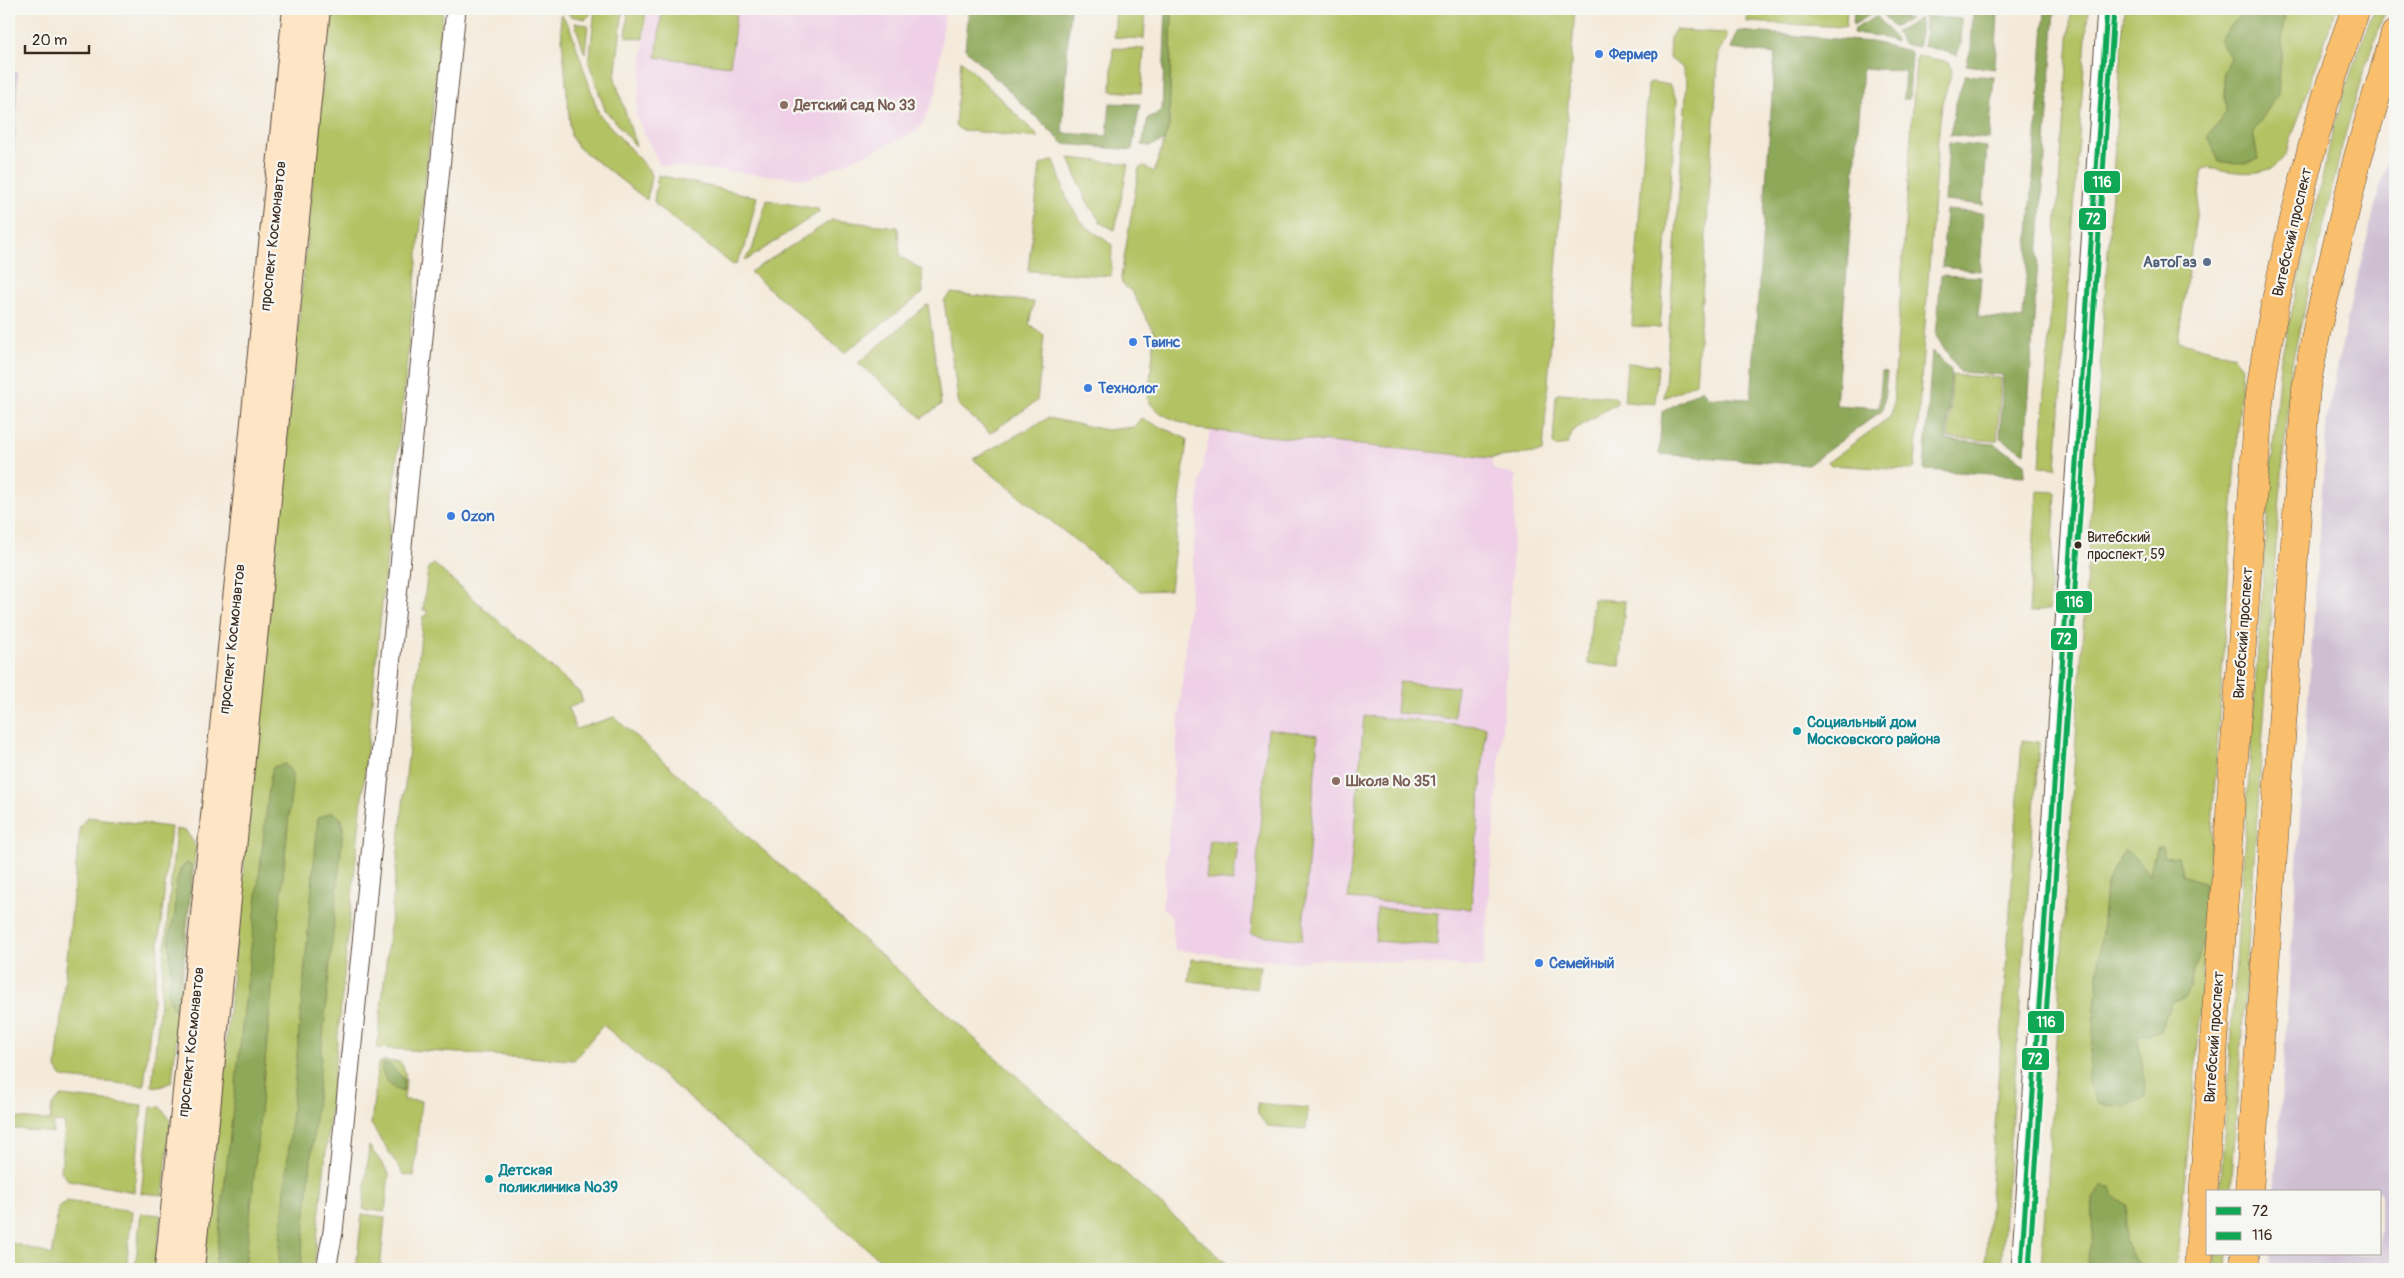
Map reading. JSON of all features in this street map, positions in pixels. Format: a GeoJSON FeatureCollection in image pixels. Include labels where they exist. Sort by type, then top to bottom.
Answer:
{"type":"FeatureCollection","features":[{"type":"Feature","properties":{"kind":"main road","name":"Витебский проспект"},"geometry":{"type":"LineString","coordinates":[[2198,1269],[2262,374],[2272,315],[2308,160],[2321,111],[2356,9]]}},
{"type":"Feature","properties":{"kind":"main road"},"geometry":{"type":"LineString","coordinates":[[2249,1190],[2306,388],[2318,324],[2358,157],[2395,34]]}},
{"type":"Feature","properties":{"kind":"main road"},"geometry":{"type":"LineString","coordinates":[[2245,1256],[2245,1269]]}},
{"type":"Feature","properties":{"kind":"street","name":"проспект Космонавтов"},"geometry":{"type":"LineString","coordinates":[[168,1269],[296,9]]}},
{"type":"Feature","properties":{"kind":"street","name":"проспект Космонавтов"},"geometry":{"type":"LineString","coordinates":[[191,1269],[317,9]]}},
{"type":"Feature","properties":{"kind":"street"},"geometry":{"type":"LineString","coordinates":[[326,1269],[333,1232],[456,9]]}},
{"type":"Feature","properties":{"kind":"street"},"geometry":{"type":"LineString","coordinates":[[2021,1269],[2107,9]]}},
{"type":"Feature","properties":{"kind":"shaded area","name":"Детский сад № 33"},"geometry":{"type":"Polygon","coordinates":[[[648,9],[945,9],[936,93],[922,125],[914,133],[808,179],[660,165],[636,116],[648,9]]]}},
{"type":"Feature","properties":{"kind":"shaded area"},"geometry":{"type":"Polygon","coordinates":[[[9,72],[18,72],[13,186],[9,186],[9,72]]]}},
{"type":"Feature","properties":{"kind":"shaded area"},"geometry":{"type":"Polygon","coordinates":[[[2395,127],[2395,1269],[2270,1269],[2271,1256],[2382,1256],[2382,1190],[2275,1190],[2327,416],[2351,302],[2395,127]]]}},
{"type":"Feature","properties":{"kind":"shaded area","name":"Школа № 351"},"geometry":{"type":"Polygon","coordinates":[[[1210,430],[1491,458],[1493,469],[1516,475],[1508,655],[1483,967],[1324,958],[1295,963],[1175,950],[1171,916],[1162,907],[1200,482],[1210,430]]]}},
{"type":"Feature","properties":{"kind":"green space"},"geometry":{"type":"Polygon","coordinates":[[[330,9],[443,9],[315,1259],[311,1269],[203,1269],[330,9]]]}},
{"type":"Feature","properties":{"kind":"green space"},"geometry":{"type":"Polygon","coordinates":[[[566,9],[591,9],[590,15],[586,19],[570,16],[566,9]]]}},
{"type":"Feature","properties":{"kind":"green space"},"geometry":{"type":"Polygon","coordinates":[[[595,9],[623,9],[615,79],[636,146],[605,110],[589,63],[595,9]]]}},
{"type":"Feature","properties":{"kind":"green space"},"geometry":{"type":"Polygon","coordinates":[[[628,9],[646,9],[643,39],[626,37],[628,9]]]}},
{"type":"Feature","properties":{"kind":"green space"},"geometry":{"type":"Polygon","coordinates":[[[662,9],[737,9],[730,66],[656,57],[662,9]]]}},
{"type":"Feature","properties":{"kind":"green space"},"geometry":{"type":"Polygon","coordinates":[[[969,9],[1070,9],[1062,133],[1107,136],[1110,103],[1140,104],[1132,150],[1064,144],[965,49],[969,9]]]}},
{"type":"Feature","properties":{"kind":"green space"},"geometry":{"type":"Polygon","coordinates":[[[1116,9],[1146,9],[1144,39],[1114,37],[1116,9]]]}},
{"type":"Feature","properties":{"kind":"green space"},"geometry":{"type":"Polygon","coordinates":[[[1166,9],[1172,9],[1169,126],[1164,141],[1150,146],[1142,145],[1148,118],[1162,111],[1166,9]]]}},
{"type":"Feature","properties":{"kind":"green space"},"geometry":{"type":"Polygon","coordinates":[[[1172,9],[1575,9],[1543,452],[1491,458],[1197,429],[1155,409],[1148,398],[1155,334],[1132,292],[1122,284],[1121,277],[1139,168],[1144,166],[1154,172],[1169,126],[1172,9]]]}},
{"type":"Feature","properties":{"kind":"green space"},"geometry":{"type":"Polygon","coordinates":[[[1748,9],[1847,9],[1846,27],[1747,22],[1748,9]]]}},
{"type":"Feature","properties":{"kind":"green space"},"geometry":{"type":"Polygon","coordinates":[[[1854,9],[1870,9],[1874,13],[1853,25],[1854,9]]]}},
{"type":"Feature","properties":{"kind":"green space"},"geometry":{"type":"Polygon","coordinates":[[[1886,9],[1890,14],[1910,19],[1893,27],[1879,10],[1886,9]]]}},
{"type":"Feature","properties":{"kind":"green space"},"geometry":{"type":"Polygon","coordinates":[[[2045,9],[2055,9],[2025,453],[2000,438],[2003,375],[1960,372],[1936,336],[1941,275],[1981,277],[1978,317],[2023,319],[2045,9]]]}},
{"type":"Feature","properties":{"kind":"green space"},"geometry":{"type":"Polygon","coordinates":[[[2071,9],[2088,9],[2056,468],[2040,467],[2071,9]]]}},
{"type":"Feature","properties":{"kind":"green space"},"geometry":{"type":"Polygon","coordinates":[[[2124,9],[2336,9],[2286,154],[2282,159],[2275,166],[2258,172],[2249,173],[2203,168],[2178,341],[2233,356],[2242,367],[2198,1043],[2176,1269],[2041,1269],[2124,9]]]}},
{"type":"Feature","properties":{"kind":"green space"},"geometry":{"type":"Polygon","coordinates":[[[2238,9],[2285,9],[2278,94],[2253,132],[2258,159],[2246,163],[2219,162],[2208,136],[2226,113],[2223,73],[2230,57],[2219,40],[2240,16],[2238,9]]]}},
{"type":"Feature","properties":{"kind":"green space"},"geometry":{"type":"Polygon","coordinates":[[[2374,9],[2386,9],[2364,70],[2343,142],[2291,367],[2276,546],[2231,1190],[2220,1190],[2265,545],[2280,363],[2331,139],[2345,89],[2374,9]]]}},
{"type":"Feature","properties":{"kind":"green space"},"geometry":{"type":"Polygon","coordinates":[[[1973,11],[1998,11],[1995,69],[1966,65],[1971,49],[1973,11]]]}},
{"type":"Feature","properties":{"kind":"green space"},"geometry":{"type":"Polygon","coordinates":[[[562,15],[570,28],[599,114],[649,170],[651,176],[647,200],[578,147],[571,137],[560,16],[562,15]]]}},
{"type":"Feature","properties":{"kind":"green space"},"geometry":{"type":"Polygon","coordinates":[[[1877,16],[1896,42],[1879,36],[1853,33],[1854,29],[1877,16]]]}},
{"type":"Feature","properties":{"kind":"green space"},"geometry":{"type":"Polygon","coordinates":[[[1925,16],[1961,19],[1961,44],[1957,55],[1924,46],[1925,16]]]}},
{"type":"Feature","properties":{"kind":"green space"},"geometry":{"type":"Polygon","coordinates":[[[1921,18],[1919,47],[1903,44],[1896,32],[1921,18]]]}},
{"type":"Feature","properties":{"kind":"green space"},"geometry":{"type":"Polygon","coordinates":[[[575,23],[588,25],[585,53],[584,52],[575,23]]]}},
{"type":"Feature","properties":{"kind":"green space"},"geometry":{"type":"Polygon","coordinates":[[[1675,30],[1725,33],[1727,37],[1719,51],[1696,383],[1664,398],[1687,82],[1682,67],[1669,58],[1670,38],[1675,30]]]}},
{"type":"Feature","properties":{"kind":"green space"},"geometry":{"type":"Polygon","coordinates":[[[1738,31],[1872,42],[1910,51],[1912,56],[1909,99],[1903,99],[1905,71],[1863,68],[1836,405],[1879,408],[1882,371],[1887,372],[1883,410],[1808,465],[1659,454],[1662,412],[1702,389],[1707,397],[1751,399],[1775,54],[1731,49],[1738,31]]]}},
{"type":"Feature","properties":{"kind":"green space"},"geometry":{"type":"Polygon","coordinates":[[[1113,48],[1144,49],[1141,93],[1111,91],[1113,48]]]}},
{"type":"Feature","properties":{"kind":"green space"},"geometry":{"type":"Polygon","coordinates":[[[1918,56],[1950,62],[1952,72],[1942,103],[1938,140],[1915,467],[1909,470],[1831,465],[1828,462],[1890,417],[1893,408],[1916,59],[1918,56]]]}},
{"type":"Feature","properties":{"kind":"green space"},"geometry":{"type":"Polygon","coordinates":[[[961,60],[1036,134],[1037,138],[961,130],[955,126],[961,60]]]}},
{"type":"Feature","properties":{"kind":"green space"},"geometry":{"type":"Polygon","coordinates":[[[1965,75],[1994,77],[1989,139],[1950,135],[1956,103],[1965,75]]]}},
{"type":"Feature","properties":{"kind":"green space"},"geometry":{"type":"Polygon","coordinates":[[[1652,82],[1670,85],[1677,99],[1660,328],[1632,326],[1648,85],[1652,82]]]}},
{"type":"Feature","properties":{"kind":"green space"},"geometry":{"type":"Polygon","coordinates":[[[1949,143],[1987,147],[1983,205],[1945,201],[1949,143]]]}},
{"type":"Feature","properties":{"kind":"green space"},"geometry":{"type":"Polygon","coordinates":[[[1069,158],[1128,164],[1115,230],[1101,223],[1086,200],[1069,158]]]}},
{"type":"Feature","properties":{"kind":"green space"},"geometry":{"type":"Polygon","coordinates":[[[1054,160],[1068,202],[1084,225],[1112,245],[1111,276],[1028,271],[1040,165],[1054,160]]]}},
{"type":"Feature","properties":{"kind":"green space"},"geometry":{"type":"Polygon","coordinates":[[[658,175],[757,197],[745,247],[736,264],[733,265],[658,207],[654,201],[658,175]]]}},
{"type":"Feature","properties":{"kind":"green space"},"geometry":{"type":"Polygon","coordinates":[[[767,200],[818,209],[819,212],[747,260],[745,259],[752,250],[767,200]]]}},
{"type":"Feature","properties":{"kind":"green space"},"geometry":{"type":"Polygon","coordinates":[[[1946,210],[1984,213],[1980,271],[1942,267],[1946,210]]]}},
{"type":"Feature","properties":{"kind":"green space"},"geometry":{"type":"Polygon","coordinates":[[[832,220],[898,227],[900,256],[922,270],[923,293],[844,353],[750,272],[832,220]]]}},
{"type":"Feature","properties":{"kind":"green space"},"geometry":{"type":"Polygon","coordinates":[[[951,293],[1034,302],[1029,324],[1044,335],[1037,401],[990,433],[959,406],[944,301],[951,293]]]}},
{"type":"Feature","properties":{"kind":"green space"},"geometry":{"type":"Polygon","coordinates":[[[928,304],[941,405],[922,418],[858,363],[928,304]]]}},
{"type":"Feature","properties":{"kind":"green space"},"geometry":{"type":"Polygon","coordinates":[[[1932,351],[1951,370],[1946,440],[1995,444],[2025,463],[2024,476],[1924,470],[1932,351]]]}},
{"type":"Feature","properties":{"kind":"green space"},"geometry":{"type":"Polygon","coordinates":[[[1627,363],[1658,365],[1655,404],[1624,402],[1627,363]]]}},
{"type":"Feature","properties":{"kind":"green space"},"geometry":{"type":"Polygon","coordinates":[[[1952,375],[2001,378],[1997,441],[1948,438],[1952,375]]]}},
{"type":"Feature","properties":{"kind":"green space"},"geometry":{"type":"Polygon","coordinates":[[[1559,393],[1614,397],[1617,399],[1617,403],[1573,431],[1567,445],[1555,447],[1553,444],[1556,396],[1559,393]]]}},
{"type":"Feature","properties":{"kind":"green space"},"geometry":{"type":"Polygon","coordinates":[[[1048,418],[1106,430],[1134,427],[1141,418],[1187,439],[1170,590],[1139,591],[973,459],[1048,418]]]}},
{"type":"Feature","properties":{"kind":"green space"},"geometry":{"type":"Polygon","coordinates":[[[2037,491],[2056,492],[2049,610],[2029,612],[2037,491]]]}},
{"type":"Feature","properties":{"kind":"green space"},"geometry":{"type":"Polygon","coordinates":[[[434,564],[580,693],[583,702],[568,708],[576,729],[614,717],[1233,1269],[891,1269],[603,1025],[574,1060],[377,1048],[423,616],[427,616],[427,610],[423,610],[428,568],[434,564]]]}},
{"type":"Feature","properties":{"kind":"green space"},"geometry":{"type":"Polygon","coordinates":[[[1593,599],[1625,601],[1620,666],[1588,664],[1593,599]]]}},
{"type":"Feature","properties":{"kind":"green space"},"geometry":{"type":"Polygon","coordinates":[[[1399,682],[1457,687],[1454,718],[1396,713],[1399,682]]]}},
{"type":"Feature","properties":{"kind":"green space"},"geometry":{"type":"Polygon","coordinates":[[[1364,716],[1486,727],[1471,909],[1348,899],[1364,716]]]}},
{"type":"Feature","properties":{"kind":"green space"},"geometry":{"type":"Polygon","coordinates":[[[1268,729],[1318,735],[1302,940],[1251,934],[1268,729]]]}},
{"type":"Feature","properties":{"kind":"green space"},"geometry":{"type":"Polygon","coordinates":[[[2022,740],[2039,742],[2001,1269],[1985,1269],[2022,740]]]}},
{"type":"Feature","properties":{"kind":"green space"},"geometry":{"type":"Polygon","coordinates":[[[285,764],[292,773],[292,784],[245,1269],[215,1269],[270,779],[273,767],[285,764]]]}},
{"type":"Feature","properties":{"kind":"green space"},"geometry":{"type":"Polygon","coordinates":[[[332,812],[342,819],[343,829],[301,1265],[299,1269],[278,1269],[318,818],[332,812]]]}},
{"type":"Feature","properties":{"kind":"green space"},"geometry":{"type":"Polygon","coordinates":[[[87,817],[171,827],[144,1086],[66,1078],[61,1076],[56,1068],[80,827],[87,817]]]}},
{"type":"Feature","properties":{"kind":"green space"},"geometry":{"type":"Polygon","coordinates":[[[176,829],[186,831],[196,846],[172,1082],[160,1087],[152,1086],[176,829]]]}},
{"type":"Feature","properties":{"kind":"green space"},"geometry":{"type":"Polygon","coordinates":[[[1210,840],[1238,843],[1233,882],[1206,879],[1210,840]]]}},
{"type":"Feature","properties":{"kind":"green space"},"geometry":{"type":"Polygon","coordinates":[[[2163,847],[2165,857],[2178,856],[2182,875],[2204,883],[2204,940],[2186,997],[2171,1002],[2160,1031],[2138,1036],[2144,1076],[2144,1098],[2125,1107],[2098,1104],[2088,1083],[2106,887],[2114,868],[2125,850],[2139,861],[2149,875],[2156,849],[2163,847]]]}},
{"type":"Feature","properties":{"kind":"green space"},"geometry":{"type":"Polygon","coordinates":[[[187,863],[192,866],[177,1010],[173,1009],[168,995],[171,972],[169,937],[175,913],[176,883],[181,868],[187,863]]]}},
{"type":"Feature","properties":{"kind":"green space"},"geometry":{"type":"Polygon","coordinates":[[[1377,908],[1439,913],[1437,946],[1375,941],[1377,908]]]}},
{"type":"Feature","properties":{"kind":"green space"},"geometry":{"type":"Polygon","coordinates":[[[1191,959],[1260,966],[1257,989],[1189,981],[1191,959]]]}},
{"type":"Feature","properties":{"kind":"green space"},"geometry":{"type":"Polygon","coordinates":[[[383,1061],[400,1062],[403,1066],[406,1080],[404,1100],[421,1101],[414,1176],[403,1174],[371,1124],[378,1063],[383,1061]]]}},
{"type":"Feature","properties":{"kind":"green space"},"geometry":{"type":"Polygon","coordinates":[[[381,1064],[389,1064],[404,1079],[403,1092],[394,1088],[388,1082],[381,1064]]]}},
{"type":"Feature","properties":{"kind":"green space"},"geometry":{"type":"Polygon","coordinates":[[[62,1096],[142,1105],[134,1192],[68,1180],[61,1172],[65,1123],[54,1122],[53,1133],[9,1128],[9,1117],[50,1121],[52,1105],[62,1096]]]}},
{"type":"Feature","properties":{"kind":"green space"},"geometry":{"type":"Polygon","coordinates":[[[1257,1103],[1308,1108],[1306,1129],[1267,1126],[1258,1114],[1257,1103]]]}},
{"type":"Feature","properties":{"kind":"green space"},"geometry":{"type":"Polygon","coordinates":[[[151,1106],[160,1107],[171,1120],[163,1195],[141,1193],[151,1106]]]}},
{"type":"Feature","properties":{"kind":"green space"},"geometry":{"type":"Polygon","coordinates":[[[369,1146],[389,1173],[385,1212],[363,1209],[369,1146]]]}},
{"type":"Feature","properties":{"kind":"green space"},"geometry":{"type":"Polygon","coordinates":[[[2101,1186],[2111,1187],[2114,1196],[2127,1205],[2125,1243],[2142,1269],[2089,1269],[2087,1260],[2092,1240],[2093,1198],[2101,1186]]]}},
{"type":"Feature","properties":{"kind":"green space"},"geometry":{"type":"Polygon","coordinates":[[[67,1201],[132,1211],[126,1269],[9,1269],[9,1242],[52,1255],[58,1207],[67,1201]]]}},
{"type":"Feature","properties":{"kind":"green space"},"geometry":{"type":"Polygon","coordinates":[[[141,1213],[161,1215],[155,1269],[135,1269],[141,1213]]]}},
{"type":"Feature","properties":{"kind":"green space"},"geometry":{"type":"Polygon","coordinates":[[[362,1214],[385,1217],[380,1269],[356,1269],[362,1214]]]}},
{"type":"Feature","properties":{"kind":"green space"},"geometry":{"type":"Polygon","coordinates":[[[2215,1256],[2227,1256],[2226,1269],[2214,1269],[2215,1256]]]}},
{"type":"Feature","properties":{"kind":"transit line","name":"72"},"geometry":{"type":"LineString","coordinates":[[2021,1269],[2107,9]]}},
{"type":"Feature","properties":{"kind":"transit line","name":"116"},"geometry":{"type":"LineString","coordinates":[[2029,1269],[2114,10]]}},
{"type":"Feature","properties":{"kind":"place","name":"Фермер"},"geometry":{"type":"Point","coordinates":[1599,54]}},
{"type":"Feature","properties":{"kind":"place","name":"Детский сад № 33"},"geometry":{"type":"Point","coordinates":[784,105]}},
{"type":"Feature","properties":{"kind":"place","name":"АвтоГаз"},"geometry":{"type":"Point","coordinates":[2207,262]}},
{"type":"Feature","properties":{"kind":"place","name":"Твинс"},"geometry":{"type":"Point","coordinates":[1133,342]}},
{"type":"Feature","properties":{"kind":"place","name":"Технолог"},"geometry":{"type":"Point","coordinates":[1088,388]}},
{"type":"Feature","properties":{"kind":"place","name":"Ozon"},"geometry":{"type":"Point","coordinates":[451,516]}},
{"type":"Feature","properties":{"kind":"place","name":"Витебский проспект, 59"},"geometry":{"type":"Point","coordinates":[2078,545]}},
{"type":"Feature","properties":{"kind":"place","name":"Социальный дом Московского района"},"geometry":{"type":"Point","coordinates":[1797,731]}},
{"type":"Feature","properties":{"kind":"place","name":"Школа № 351"},"geometry":{"type":"Point","coordinates":[1336,781]}},
{"type":"Feature","properties":{"kind":"place","name":"Семейный"},"geometry":{"type":"Point","coordinates":[1539,963]}},
{"type":"Feature","properties":{"kind":"place","name":"Детская поликлиника №39"},"geometry":{"type":"Point","coordinates":[489,1179]}}]}
